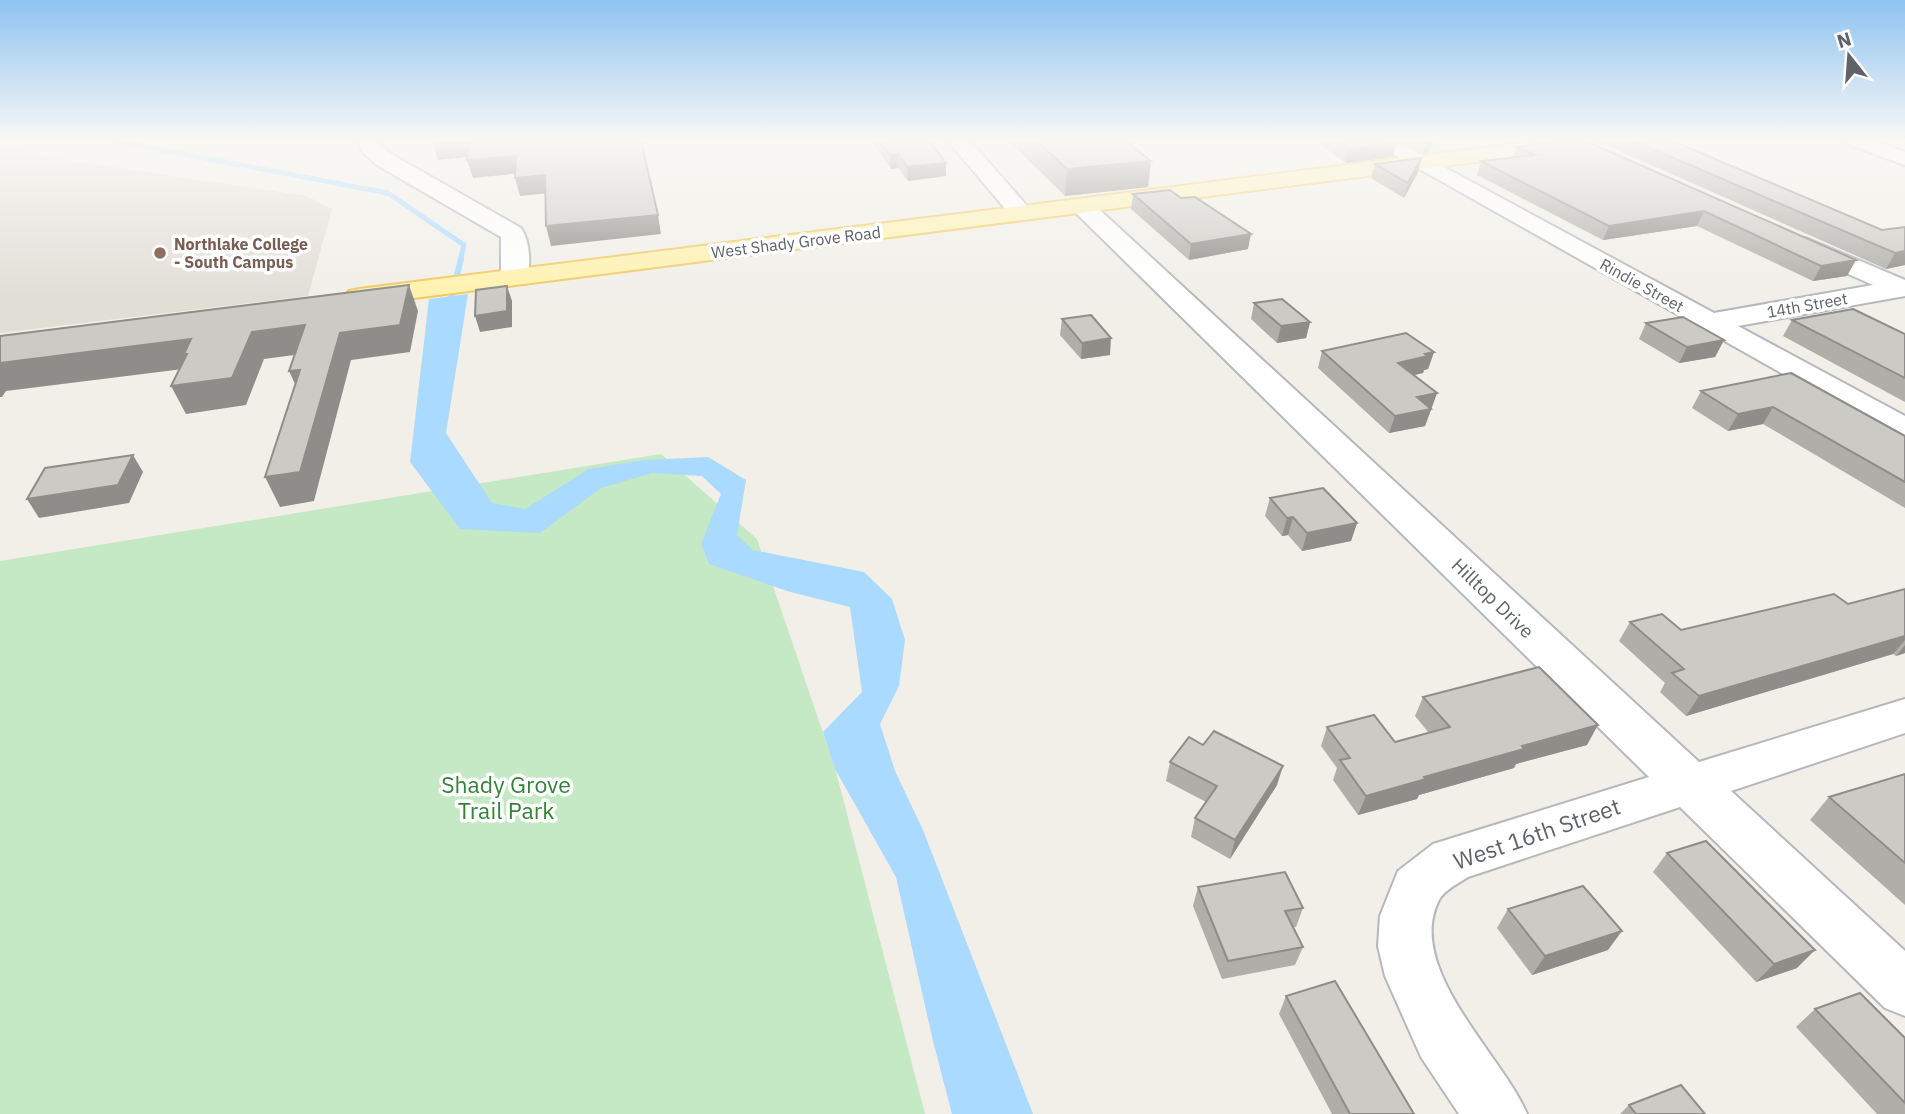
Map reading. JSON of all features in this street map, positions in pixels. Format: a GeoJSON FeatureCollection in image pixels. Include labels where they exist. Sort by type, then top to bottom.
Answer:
{"type":"FeatureCollection","features":[{"type":"Feature","properties":{"kind":"main road","name":"West Shady Grove Road"},"geometry":{"type":"LineString","coordinates":[[333,300],[1187,193]]}},
{"type":"Feature","properties":{"kind":"street"},"geometry":{"type":"LineString","coordinates":[[442,193],[512,233],[516,243],[514,278]]}},
{"type":"Feature","properties":{"kind":"street"},"geometry":{"type":"LineString","coordinates":[[1003,193],[1021,214]]}},
{"type":"Feature","properties":{"kind":"street","name":"Rindie Street"},"geometry":{"type":"LineString","coordinates":[[1473,193],[1905,429]]}},
{"type":"Feature","properties":{"kind":"street","name":"Hilltop Drive"},"geometry":{"type":"LineString","coordinates":[[1082,206],[1905,989]]}},
{"type":"Feature","properties":{"kind":"street"},"geometry":{"type":"LineString","coordinates":[[1782,235],[1903,288]]}},
{"type":"Feature","properties":{"kind":"street","name":"14th Street"},"geometry":{"type":"LineString","coordinates":[[1710,322],[1903,288]]}},
{"type":"Feature","properties":{"kind":"street","name":"West 16th Street"},"geometry":{"type":"LineString","coordinates":[[1496,1114],[1426,1009],[1410,972],[1406,940],[1409,913],[1418,885],[1451,860],[1905,716]]}},
{"type":"Feature","properties":{"kind":"shaded area","name":"Northlake College - South Campus"},"geometry":{"type":"Polygon","coordinates":[[[0,193],[287,193],[307,196],[332,209],[308,296],[0,333],[0,193]]]}},
{"type":"Feature","properties":{"kind":"green space","name":"Shady Grove Trail Park"},"geometry":{"type":"Polygon","coordinates":[[[661,454],[757,539],[835,768],[925,1114],[0,1114],[0,561],[661,454]]]}},
{"type":"Feature","properties":{"kind":"water"},"geometry":{"type":"Polygon","coordinates":[[[468,294],[446,433],[492,503],[525,509],[589,469],[645,460],[708,457],[746,480],[737,535],[753,550],[864,572],[892,599],[905,640],[899,686],[880,724],[895,771],[923,830],[1033,1114],[952,1114],[896,877],[835,769],[823,732],[862,692],[850,607],[787,591],[709,564],[701,544],[721,494],[702,476],[652,473],[601,488],[540,533],[460,529],[410,462],[429,299],[468,294]]]}},
{"type":"Feature","properties":{"kind":"building"},"geometry":{"type":"Polygon","coordinates":[[[545,193],[653,193],[658,215],[546,226],[545,193]]]}},
{"type":"Feature","properties":{"kind":"building"},"geometry":{"type":"Polygon","coordinates":[[[1174,193],[1181,198],[1195,197],[1251,234],[1191,244],[1133,194],[1174,193]]]}},
{"type":"Feature","properties":{"kind":"building"},"geometry":{"type":"Polygon","coordinates":[[[1544,193],[1704,193],[1856,260],[1821,266],[1704,211],[1609,226],[1544,193]]]}},
{"type":"Feature","properties":{"kind":"building"},"geometry":{"type":"Polygon","coordinates":[[[1755,193],[1795,193],[1882,230],[1905,227],[1905,251],[1895,253],[1755,193]]]}},
{"type":"Feature","properties":{"kind":"building"},"geometry":{"type":"Polygon","coordinates":[[[409,285],[400,325],[340,333],[300,472],[265,477],[300,370],[289,371],[305,325],[252,332],[232,378],[171,386],[187,354],[184,354],[191,339],[0,363],[0,336],[409,285]]]}},
{"type":"Feature","properties":{"kind":"building"},"geometry":{"type":"Polygon","coordinates":[[[507,286],[507,311],[475,316],[476,290],[507,286]]]}},
{"type":"Feature","properties":{"kind":"building"},"geometry":{"type":"Polygon","coordinates":[[[1282,299],[1310,322],[1281,326],[1254,303],[1282,299]]]}},
{"type":"Feature","properties":{"kind":"building"},"geometry":{"type":"Polygon","coordinates":[[[1853,309],[1905,334],[1905,378],[1792,320],[1853,309]]]}},
{"type":"Feature","properties":{"kind":"building"},"geometry":{"type":"Polygon","coordinates":[[[1091,315],[1111,338],[1082,343],[1062,319],[1091,315]]]}},
{"type":"Feature","properties":{"kind":"building"},"geometry":{"type":"Polygon","coordinates":[[[1683,317],[1724,340],[1687,347],[1646,323],[1683,317]]]}},
{"type":"Feature","properties":{"kind":"building"},"geometry":{"type":"Polygon","coordinates":[[[1406,333],[1434,352],[1398,363],[1437,393],[1417,397],[1431,409],[1395,416],[1322,351],[1406,333]]]}},
{"type":"Feature","properties":{"kind":"building"},"geometry":{"type":"Polygon","coordinates":[[[1791,373],[1905,436],[1905,482],[1773,407],[1738,414],[1701,391],[1791,373]]]}},
{"type":"Feature","properties":{"kind":"building"},"geometry":{"type":"Polygon","coordinates":[[[133,455],[118,485],[27,499],[45,468],[133,455]]]}},
{"type":"Feature","properties":{"kind":"building"},"geometry":{"type":"Polygon","coordinates":[[[1323,488],[1357,523],[1307,533],[1293,517],[1287,518],[1270,498],[1323,488]]]}},
{"type":"Feature","properties":{"kind":"building"},"geometry":{"type":"Polygon","coordinates":[[[1905,589],[1905,636],[1699,696],[1672,673],[1684,669],[1630,622],[1662,614],[1681,630],[1834,594],[1848,604],[1905,589]]]}},
{"type":"Feature","properties":{"kind":"building"},"geometry":{"type":"Polygon","coordinates":[[[1539,667],[1598,725],[1522,746],[1524,749],[1366,796],[1340,760],[1350,758],[1327,727],[1374,715],[1395,742],[1450,727],[1423,697],[1539,667]]]}},
{"type":"Feature","properties":{"kind":"building"},"geometry":{"type":"Polygon","coordinates":[[[1214,731],[1283,766],[1235,840],[1195,818],[1217,786],[1170,762],[1189,737],[1203,745],[1214,731]]]}},
{"type":"Feature","properties":{"kind":"building"},"geometry":{"type":"Polygon","coordinates":[[[1905,774],[1905,863],[1829,797],[1905,774]]]}},
{"type":"Feature","properties":{"kind":"building"},"geometry":{"type":"Polygon","coordinates":[[[1706,841],[1815,950],[1774,964],[1667,853],[1706,841]]]}},
{"type":"Feature","properties":{"kind":"building"},"geometry":{"type":"Polygon","coordinates":[[[1285,872],[1303,908],[1285,911],[1303,947],[1228,961],[1198,887],[1285,872]]]}},
{"type":"Feature","properties":{"kind":"building"},"geometry":{"type":"Polygon","coordinates":[[[1583,886],[1622,931],[1545,956],[1508,909],[1583,886]]]}},
{"type":"Feature","properties":{"kind":"building"},"geometry":{"type":"Polygon","coordinates":[[[1335,981],[1414,1114],[1350,1114],[1286,996],[1335,981]]]}},
{"type":"Feature","properties":{"kind":"building"},"geometry":{"type":"Polygon","coordinates":[[[1860,993],[1905,1038],[1905,1103],[1815,1009],[1860,993]]]}},
{"type":"Feature","properties":{"kind":"building"},"geometry":{"type":"Polygon","coordinates":[[[1681,1085],[1705,1114],[1636,1114],[1629,1105],[1681,1085]]]}},
{"type":"Feature","properties":{"kind":"waterway"},"geometry":{"type":"LineString","coordinates":[[388,193],[464,245],[460,261]]}},
{"type":"Feature","properties":{"kind":"waterway"},"geometry":{"type":"LineString","coordinates":[[449,306],[461,259]]}},
{"type":"Feature","properties":{"kind":"place","name":"Northlake College - South Campus"},"geometry":{"type":"Point","coordinates":[160,253]}}]}
